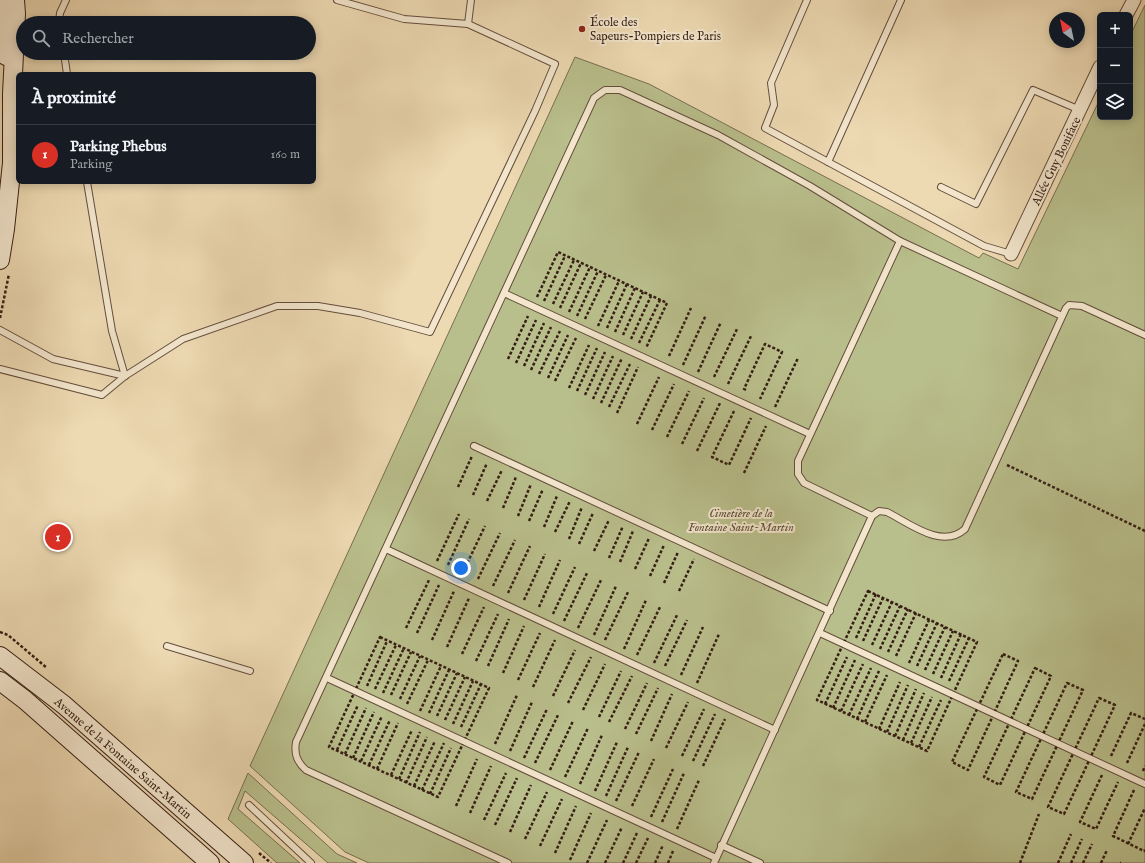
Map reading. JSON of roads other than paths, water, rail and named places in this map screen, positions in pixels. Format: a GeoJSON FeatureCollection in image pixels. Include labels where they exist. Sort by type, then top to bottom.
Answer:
{"type":"FeatureCollection","features":[{"type":"Feature","properties":{"kind":"main road"},"geometry":{"type":"LineString","coordinates":[[0,260],[12,163],[12,94],[16,14],[15,0]]}},
{"type":"Feature","properties":{"kind":"main road"},"geometry":{"type":"LineString","coordinates":[[0,7],[12,94]]}},
{"type":"Feature","properties":{"kind":"main road","name":"Avenue de la Fontaine Saint-Martin"},"geometry":{"type":"LineString","coordinates":[[0,656],[64,705],[244,863]]}},
{"type":"Feature","properties":{"kind":"main road","name":"Avenue de la Fontaine Saint-Martin"},"geometry":{"type":"LineString","coordinates":[[0,681],[25,700],[210,863]]}},
{"type":"Feature","properties":{"kind":"street"},"geometry":{"type":"LineString","coordinates":[[1128,12],[1134,0]]}},
{"type":"Feature","properties":{"kind":"street","name":"Allée Guy Boniface"},"geometry":{"type":"LineString","coordinates":[[1011,254],[1097,73]]}},
{"type":"Feature","properties":{"kind":"lane"},"geometry":{"type":"LineString","coordinates":[[60,16],[66,0]]}},
{"type":"Feature","properties":{"kind":"lane"},"geometry":{"type":"LineString","coordinates":[[0,369],[102,395],[125,376],[182,339],[277,306],[325,307],[360,313],[430,332],[535,111],[555,64],[468,24],[404,19],[337,0]]}},
{"type":"Feature","properties":{"kind":"lane"},"geometry":{"type":"LineString","coordinates":[[468,24],[471,0]]}},
{"type":"Feature","properties":{"kind":"lane"},"geometry":{"type":"LineString","coordinates":[[808,0],[771,83],[774,105],[765,128],[984,246],[1011,254]]}},
{"type":"Feature","properties":{"kind":"lane"},"geometry":{"type":"LineString","coordinates":[[828,162],[901,0]]}},
{"type":"Feature","properties":{"kind":"lane"},"geometry":{"type":"LineString","coordinates":[[65,60],[68,72]]}},
{"type":"Feature","properties":{"kind":"lane"},"geometry":{"type":"LineString","coordinates":[[508,863],[306,770],[296,756],[296,742],[327,678],[590,106],[600,93],[612,89],[620,90],[718,135],[810,186],[900,241],[1062,316]]}},
{"type":"Feature","properties":{"kind":"lane"},"geometry":{"type":"LineString","coordinates":[[941,187],[976,204],[1033,90],[1080,110]]}},
{"type":"Feature","properties":{"kind":"lane"},"geometry":{"type":"LineString","coordinates":[[87,184],[112,331],[125,376]]}},
{"type":"Feature","properties":{"kind":"lane"},"geometry":{"type":"LineString","coordinates":[[872,516],[804,483],[800,479],[797,468],[798,461],[810,434],[900,241]]}},
{"type":"Feature","properties":{"kind":"lane"},"geometry":{"type":"LineString","coordinates":[[504,293],[810,434]]}},
{"type":"Feature","properties":{"kind":"lane"},"geometry":{"type":"LineString","coordinates":[[327,678],[650,827],[715,860],[820,633],[872,516],[878,511],[883,511],[932,535],[948,538],[955,536],[968,524],[1062,316],[1069,305],[1078,304],[1145,335]]}},
{"type":"Feature","properties":{"kind":"lane"},"geometry":{"type":"LineString","coordinates":[[0,330],[53,358],[125,376]]}},
{"type":"Feature","properties":{"kind":"lane"},"geometry":{"type":"LineString","coordinates":[[475,446],[830,611]]}},
{"type":"Feature","properties":{"kind":"lane"},"geometry":{"type":"LineString","coordinates":[[386,549],[775,730]]}},
{"type":"Feature","properties":{"kind":"lane"},"geometry":{"type":"LineString","coordinates":[[820,633],[1145,784]]}},
{"type":"Feature","properties":{"kind":"lane"},"geometry":{"type":"LineString","coordinates":[[167,646],[250,671]]}},
{"type":"Feature","properties":{"kind":"lane"},"geometry":{"type":"LineString","coordinates":[[249,805],[310,863]]}},
{"type":"Feature","properties":{"kind":"lane"},"geometry":{"type":"LineString","coordinates":[[721,845],[760,863]]}},
{"type":"Feature","properties":{"kind":"place","name":"École des Sapeurs-Pompiers de Paris"},"geometry":{"type":"Point","coordinates":[582,29]}},
{"type":"Feature","properties":{"kind":"place","name":"Parking Phebus"},"geometry":{"type":"Point","coordinates":[58,537]}},
{"type":"Feature","properties":{"kind":"park label","name":"Cimetière de la Fontaine Saint-Martin"},"geometry":{"type":"Point","coordinates":[741,520]}}]}
